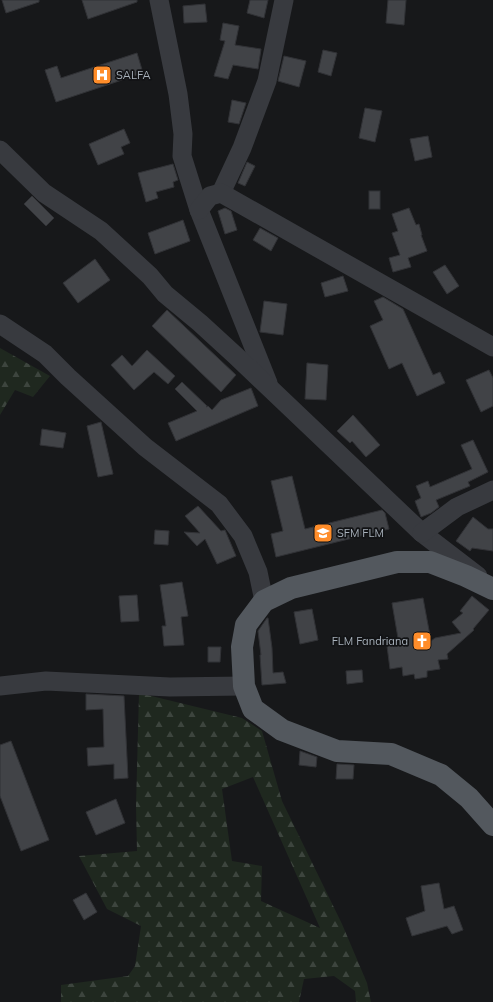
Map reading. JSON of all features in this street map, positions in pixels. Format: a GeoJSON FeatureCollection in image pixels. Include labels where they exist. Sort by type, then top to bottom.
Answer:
{"type":"FeatureCollection","features":[{"type":"Feature","properties":{"kind":"main road"},"geometry":{"type":"LineString","coordinates":[[493,589],[466,576],[430,562],[397,562],[291,588],[264,601],[246,625],[242,647],[244,686],[253,709],[282,730],[336,751],[391,754],[441,775],[469,798],[493,825]]}},
{"type":"Feature","properties":{"kind":"street"},"geometry":{"type":"LineString","coordinates":[[160,0],[178,94],[183,134],[182,156],[199,210],[271,390]]}},
{"type":"Feature","properties":{"kind":"street"},"geometry":{"type":"LineString","coordinates":[[221,193],[242,148],[267,81],[284,0]]}},
{"type":"Feature","properties":{"kind":"street"},"geometry":{"type":"LineString","coordinates":[[0,150],[44,193],[101,231],[150,276],[165,294],[200,323],[422,533],[493,589]]}},
{"type":"Feature","properties":{"kind":"street"},"geometry":{"type":"LineString","coordinates":[[199,210],[210,196],[221,193],[493,347]]}},
{"type":"Feature","properties":{"kind":"street"},"geometry":{"type":"LineString","coordinates":[[0,324],[45,354],[68,377],[145,446],[219,504],[243,536],[258,572],[264,601]]}},
{"type":"Feature","properties":{"kind":"street"},"geometry":{"type":"LineString","coordinates":[[422,533],[457,508],[493,490]]}},
{"type":"Feature","properties":{"kind":"street"},"geometry":{"type":"LineString","coordinates":[[0,686],[46,681],[170,687],[244,686]]}},
{"type":"Feature","properties":{"kind":"green space"},"geometry":{"type":"Polygon","coordinates":[[[0,348],[50,376],[33,397],[15,390],[0,415],[0,348]]]}},
{"type":"Feature","properties":{"kind":"green space"},"geometry":{"type":"Polygon","coordinates":[[[139,693],[242,718],[262,731],[282,801],[342,924],[367,983],[371,1002],[356,1002],[355,991],[334,976],[304,979],[299,1002],[61,1002],[61,985],[128,976],[135,966],[141,926],[107,909],[79,856],[137,851],[136,806],[139,693]],[[253,777],[222,789],[232,861],[262,866],[261,901],[320,928],[253,777]]]}},
{"type":"Feature","properties":{"kind":"building"},"geometry":{"type":"Polygon","coordinates":[[[2,0],[39,0],[39,2],[6,13],[2,0]]]}},
{"type":"Feature","properties":{"kind":"building"},"geometry":{"type":"Polygon","coordinates":[[[82,0],[137,0],[137,2],[88,19],[82,0]]]}},
{"type":"Feature","properties":{"kind":"building"},"geometry":{"type":"Polygon","coordinates":[[[250,0],[268,0],[264,18],[247,13],[250,0]]]}},
{"type":"Feature","properties":{"kind":"building"},"geometry":{"type":"Polygon","coordinates":[[[388,0],[406,0],[404,25],[386,23],[388,0]]]}},
{"type":"Feature","properties":{"kind":"building"},"geometry":{"type":"Polygon","coordinates":[[[205,4],[207,22],[184,23],[183,6],[205,4]]]}},
{"type":"Feature","properties":{"kind":"building"},"geometry":{"type":"Polygon","coordinates":[[[223,23],[239,26],[235,45],[261,49],[258,69],[233,65],[228,79],[214,76],[225,41],[220,40],[223,23]]]}},
{"type":"Feature","properties":{"kind":"building"},"geometry":{"type":"Polygon","coordinates":[[[323,50],[337,53],[331,76],[318,72],[323,50]]]}},
{"type":"Feature","properties":{"kind":"building","name":"SALFA"},"geometry":{"type":"Polygon","coordinates":[[[137,53],[143,73],[56,102],[45,70],[57,66],[61,78],[137,53]]]}},
{"type":"Feature","properties":{"kind":"building"},"geometry":{"type":"Polygon","coordinates":[[[284,56],[306,61],[299,87],[278,81],[284,56]]]}},
{"type":"Feature","properties":{"kind":"building"},"geometry":{"type":"Polygon","coordinates":[[[232,100],[246,103],[239,124],[228,122],[232,100]]]}},
{"type":"Feature","properties":{"kind":"building"},"geometry":{"type":"Polygon","coordinates":[[[365,108],[382,111],[375,142],[359,138],[365,108]]]}},
{"type":"Feature","properties":{"kind":"building"},"geometry":{"type":"Polygon","coordinates":[[[124,129],[130,143],[121,147],[124,154],[98,165],[89,144],[124,129]]]}},
{"type":"Feature","properties":{"kind":"building"},"geometry":{"type":"Polygon","coordinates":[[[428,136],[432,157],[415,161],[410,139],[428,136]]]}},
{"type":"Feature","properties":{"kind":"building"},"geometry":{"type":"Polygon","coordinates":[[[247,162],[255,166],[245,186],[238,183],[247,162]]]}},
{"type":"Feature","properties":{"kind":"building"},"geometry":{"type":"Polygon","coordinates":[[[173,164],[178,180],[173,182],[174,187],[156,192],[158,198],[146,202],[138,173],[173,164]]]}},
{"type":"Feature","properties":{"kind":"building"},"geometry":{"type":"Polygon","coordinates":[[[369,191],[380,191],[380,209],[369,209],[369,191]]]}},
{"type":"Feature","properties":{"kind":"building"},"geometry":{"type":"Polygon","coordinates":[[[32,196],[54,218],[46,226],[24,204],[32,196]]]}},
{"type":"Feature","properties":{"kind":"building"},"geometry":{"type":"Polygon","coordinates":[[[225,208],[231,211],[237,230],[225,234],[218,211],[225,208]]]}},
{"type":"Feature","properties":{"kind":"building"},"geometry":{"type":"Polygon","coordinates":[[[409,208],[416,225],[419,224],[421,235],[427,251],[408,258],[411,267],[393,272],[389,258],[400,255],[392,233],[398,231],[392,214],[409,208]]]}},
{"type":"Feature","properties":{"kind":"building"},"geometry":{"type":"Polygon","coordinates":[[[183,220],[190,241],[155,254],[148,233],[183,220]]]}},
{"type":"Feature","properties":{"kind":"building"},"geometry":{"type":"Polygon","coordinates":[[[260,228],[278,238],[271,251],[253,240],[260,228]]]}},
{"type":"Feature","properties":{"kind":"building"},"geometry":{"type":"Polygon","coordinates":[[[95,259],[110,280],[78,303],[63,283],[95,259]]]}},
{"type":"Feature","properties":{"kind":"building"},"geometry":{"type":"Polygon","coordinates":[[[445,265],[459,286],[447,294],[433,272],[445,265]]]}},
{"type":"Feature","properties":{"kind":"building"},"geometry":{"type":"Polygon","coordinates":[[[343,276],[348,291],[325,297],[321,283],[343,276]]]}},
{"type":"Feature","properties":{"kind":"building"},"geometry":{"type":"Polygon","coordinates":[[[383,297],[403,309],[433,375],[440,372],[445,383],[417,396],[402,363],[389,369],[370,326],[383,320],[374,301],[383,297]]]}},
{"type":"Feature","properties":{"kind":"building"},"geometry":{"type":"Polygon","coordinates":[[[264,301],[287,304],[283,335],[260,332],[264,301]]]}},
{"type":"Feature","properties":{"kind":"building"},"geometry":{"type":"Polygon","coordinates":[[[167,310],[236,375],[221,392],[152,326],[167,310]]]}},
{"type":"Feature","properties":{"kind":"building"},"geometry":{"type":"Polygon","coordinates":[[[147,350],[175,376],[168,384],[154,372],[134,390],[111,365],[122,355],[132,366],[147,350]]]}},
{"type":"Feature","properties":{"kind":"building"},"geometry":{"type":"Polygon","coordinates":[[[307,363],[328,365],[326,400],[305,399],[307,363]]]}},
{"type":"Feature","properties":{"kind":"building"},"geometry":{"type":"Polygon","coordinates":[[[489,370],[493,378],[493,406],[481,412],[466,380],[489,370]]]}},
{"type":"Feature","properties":{"kind":"building"},"geometry":{"type":"Polygon","coordinates":[[[182,382],[207,406],[206,407],[208,406],[212,410],[221,400],[251,388],[258,406],[176,441],[168,423],[197,411],[175,389],[182,382]]]}},
{"type":"Feature","properties":{"kind":"building"},"geometry":{"type":"Polygon","coordinates":[[[353,415],[380,445],[366,457],[352,441],[350,443],[337,431],[353,415]]]}},
{"type":"Feature","properties":{"kind":"building"},"geometry":{"type":"Polygon","coordinates":[[[101,422],[113,474],[98,477],[87,426],[101,422]]]}},
{"type":"Feature","properties":{"kind":"building"},"geometry":{"type":"Polygon","coordinates":[[[42,429],[66,433],[63,448],[40,445],[42,429]]]}},
{"type":"Feature","properties":{"kind":"building"},"geometry":{"type":"Polygon","coordinates":[[[473,440],[488,472],[468,482],[470,486],[436,500],[439,507],[431,513],[421,517],[415,501],[421,498],[416,486],[428,481],[430,487],[472,469],[461,445],[473,440]]]}},
{"type":"Feature","properties":{"kind":"building"},"geometry":{"type":"Polygon","coordinates":[[[292,476],[305,529],[382,510],[385,513],[389,529],[276,557],[271,534],[283,531],[271,481],[292,476]]]}},
{"type":"Feature","properties":{"kind":"building"},"geometry":{"type":"Polygon","coordinates":[[[198,506],[221,531],[225,530],[236,556],[217,564],[205,539],[197,546],[184,532],[200,533],[185,516],[198,506]]]}},
{"type":"Feature","properties":{"kind":"building"},"geometry":{"type":"Polygon","coordinates":[[[473,517],[488,529],[493,529],[493,551],[472,548],[470,551],[456,541],[473,517]]]}},
{"type":"Feature","properties":{"kind":"building"},"geometry":{"type":"Polygon","coordinates":[[[155,530],[169,531],[168,545],[154,544],[155,530]]]}},
{"type":"Feature","properties":{"kind":"building"},"geometry":{"type":"Polygon","coordinates":[[[182,582],[188,616],[181,617],[184,645],[164,646],[162,626],[166,626],[160,585],[182,582]]]}},
{"type":"Feature","properties":{"kind":"building"},"geometry":{"type":"Polygon","coordinates":[[[137,595],[139,621],[121,622],[119,596],[137,595]]]}},
{"type":"Feature","properties":{"kind":"building","name":"FLM Fandriana"},"geometry":{"type":"Polygon","coordinates":[[[472,596],[489,610],[473,629],[474,630],[447,654],[448,659],[438,660],[440,669],[427,671],[427,677],[415,679],[414,674],[403,676],[402,667],[390,669],[387,646],[399,644],[392,603],[423,598],[431,641],[435,638],[461,633],[452,622],[463,613],[460,611],[472,596]]]}},
{"type":"Feature","properties":{"kind":"building"},"geometry":{"type":"Polygon","coordinates":[[[312,609],[318,640],[300,644],[294,612],[312,609]]]}},
{"type":"Feature","properties":{"kind":"building"},"geometry":{"type":"Polygon","coordinates":[[[267,618],[272,648],[273,673],[283,672],[286,683],[262,685],[261,655],[258,631],[267,618]]]}},
{"type":"Feature","properties":{"kind":"building"},"geometry":{"type":"Polygon","coordinates":[[[208,647],[221,647],[220,662],[208,662],[208,647]]]}},
{"type":"Feature","properties":{"kind":"building"},"geometry":{"type":"Polygon","coordinates":[[[362,670],[363,682],[347,684],[346,671],[362,670]]]}},
{"type":"Feature","properties":{"kind":"building"},"geometry":{"type":"Polygon","coordinates":[[[86,694],[124,696],[128,778],[114,779],[114,764],[88,766],[87,748],[104,747],[103,709],[86,710],[86,694]]]}},
{"type":"Feature","properties":{"kind":"building"},"geometry":{"type":"Polygon","coordinates":[[[11,741],[49,840],[21,851],[0,796],[0,745],[11,741]]]}},
{"type":"Feature","properties":{"kind":"building"},"geometry":{"type":"Polygon","coordinates":[[[300,751],[317,757],[316,767],[299,765],[300,751]]]}},
{"type":"Feature","properties":{"kind":"building"},"geometry":{"type":"Polygon","coordinates":[[[337,764],[354,765],[353,779],[336,779],[337,764]]]}},
{"type":"Feature","properties":{"kind":"building"},"geometry":{"type":"Polygon","coordinates":[[[116,799],[125,823],[96,835],[86,812],[116,799]]]}},
{"type":"Feature","properties":{"kind":"building"},"geometry":{"type":"Polygon","coordinates":[[[439,883],[444,909],[454,906],[463,930],[452,934],[447,926],[412,936],[406,918],[425,911],[421,886],[439,883]]]}},
{"type":"Feature","properties":{"kind":"building"},"geometry":{"type":"Polygon","coordinates":[[[86,893],[97,912],[84,920],[73,900],[86,893]]]}},
{"type":"Feature","properties":{"kind":"place","name":"SALFA"},"geometry":{"type":"Point","coordinates":[102,75]}},
{"type":"Feature","properties":{"kind":"place","name":"SFM FLM"},"geometry":{"type":"Point","coordinates":[323,533]}},
{"type":"Feature","properties":{"kind":"place","name":"FLM Fandriana"},"geometry":{"type":"Point","coordinates":[422,641]}}]}
